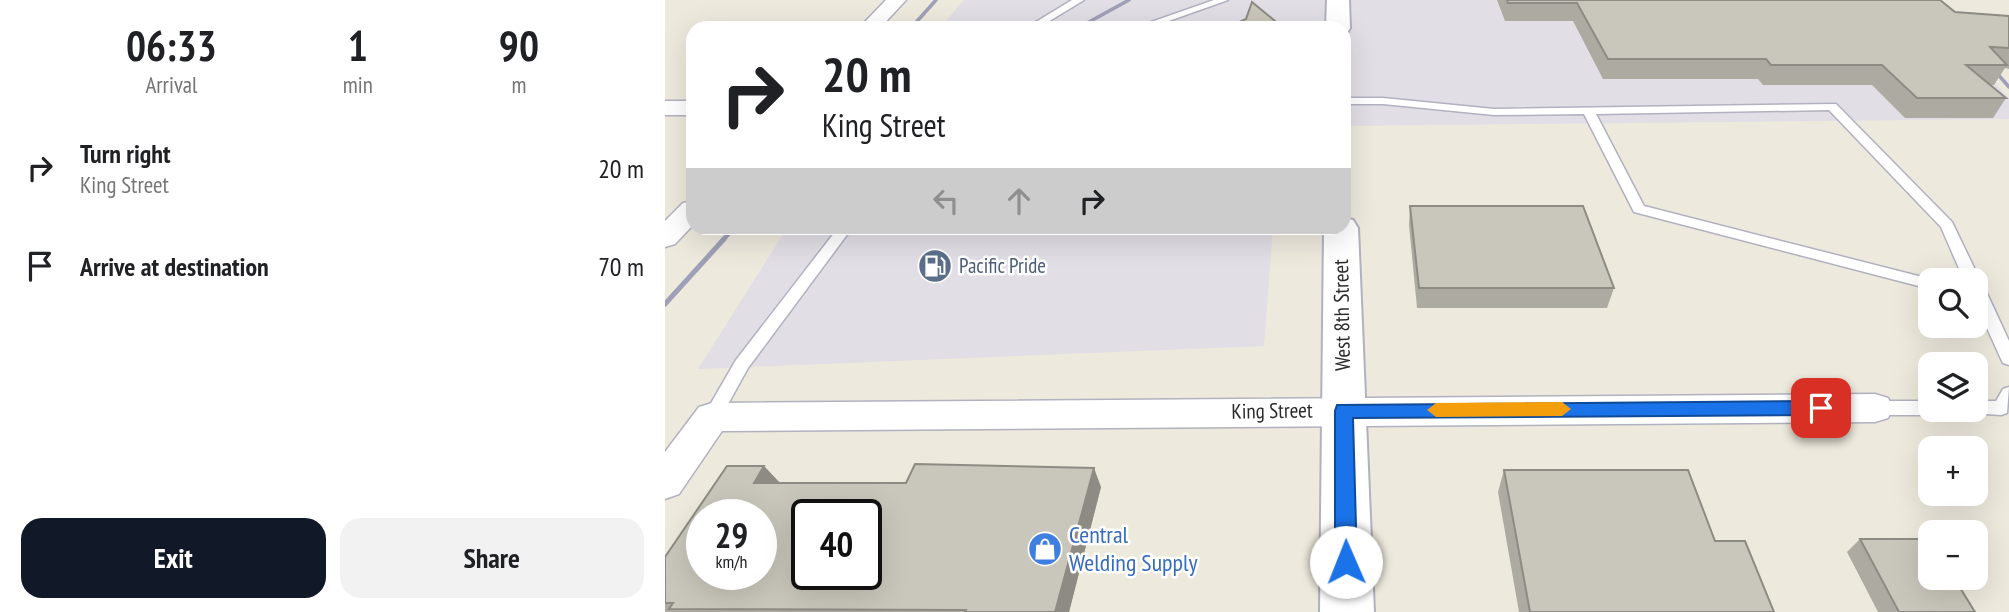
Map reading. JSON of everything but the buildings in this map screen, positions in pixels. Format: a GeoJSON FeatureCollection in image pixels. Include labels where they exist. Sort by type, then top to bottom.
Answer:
{"type":"FeatureCollection","features":[{"type":"Feature","properties":{"kind":"street"},"geometry":{"type":"LineString","coordinates":[[876,21],[897,0]]}},
{"type":"Feature","properties":{"kind":"street"},"geometry":{"type":"LineString","coordinates":[[1338,0],[1338,21]]}},
{"type":"Feature","properties":{"kind":"street"},"geometry":{"type":"LineString","coordinates":[[665,108],[686,108]]}},
{"type":"Feature","properties":{"kind":"street"},"geometry":{"type":"LineString","coordinates":[[665,238],[686,216]]}},
{"type":"Feature","properties":{"kind":"street","name":"West 8th Street"},"geometry":{"type":"LineString","coordinates":[[1341,235],[1347,612]]}},
{"type":"Feature","properties":{"kind":"street","name":"King Street"},"geometry":{"type":"LineString","coordinates":[[712,417],[1875,408]]}},
{"type":"Feature","properties":{"kind":"street"},"geometry":{"type":"LineString","coordinates":[[665,482],[712,417]]}},
{"type":"Feature","properties":{"kind":"lane"},"geometry":{"type":"LineString","coordinates":[[1043,21],[1079,0]]}},
{"type":"Feature","properties":{"kind":"lane"},"geometry":{"type":"LineString","coordinates":[[1160,21],[1223,0]]}},
{"type":"Feature","properties":{"kind":"lane"},"geometry":{"type":"LineString","coordinates":[[1351,101],[1383,101],[1494,112],[1832,106],[1947,225],[1967,268]]}},
{"type":"Feature","properties":{"kind":"lane"},"geometry":{"type":"LineString","coordinates":[[1588,110],[1639,209],[1918,281]]}},
{"type":"Feature","properties":{"kind":"lane"},"geometry":{"type":"LineString","coordinates":[[712,417],[741,364],[840,235]]}},
{"type":"Feature","properties":{"kind":"lane"},"geometry":{"type":"LineString","coordinates":[[1988,316],[2009,359]]}},
{"type":"Feature","properties":{"kind":"lane"},"geometry":{"type":"LineString","coordinates":[[1988,408],[2001,408],[2009,394]]}},
{"type":"Feature","properties":{"kind":"lane"},"geometry":{"type":"LineString","coordinates":[[1875,408],[1918,408]]}},
{"type":"Feature","properties":{"kind":"shaded area"},"geometry":{"type":"Polygon","coordinates":[[[964,0],[1914,0],[1976,60],[2009,99],[2009,119],[1351,126],[1351,21],[946,21],[964,0]]]}},
{"type":"Feature","properties":{"kind":"shaded area"},"geometry":{"type":"Polygon","coordinates":[[[783,235],[1272,235],[1264,346],[698,369],[783,235]]]}},
{"type":"Feature","properties":{"kind":"railway"},"geometry":{"type":"LineString","coordinates":[[917,21],[936,0]]}},
{"type":"Feature","properties":{"kind":"railway"},"geometry":{"type":"LineString","coordinates":[[1091,21],[1129,0]]}},
{"type":"Feature","properties":{"kind":"railway"},"geometry":{"type":"LineString","coordinates":[[1988,63],[2009,87]]}},
{"type":"Feature","properties":{"kind":"railway"},"geometry":{"type":"LineString","coordinates":[[722,241],[728,235]]}},
{"type":"Feature","properties":{"kind":"railway"},"geometry":{"type":"LineString","coordinates":[[665,304],[724,239]]}},
{"type":"Feature","properties":{"kind":"slow traffic"},"geometry":{"type":"LineString","coordinates":[[1436,410],[1562,409]]}},
{"type":"Feature","properties":{"kind":"place","name":"Pacific Pride"},"geometry":{"type":"Point","coordinates":[935,266]}},
{"type":"Feature","properties":{"kind":"place","name":"Central Welding Supply"},"geometry":{"type":"Point","coordinates":[1045,549]}},
{"type":"Feature","properties":{"kind":"route"},"geometry":{"type":"LineString","coordinates":[[1346,562],[1344,411],[1821,408]]}}]}
